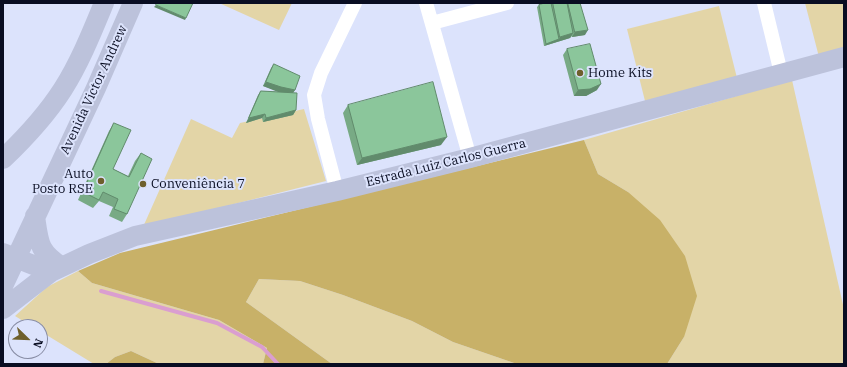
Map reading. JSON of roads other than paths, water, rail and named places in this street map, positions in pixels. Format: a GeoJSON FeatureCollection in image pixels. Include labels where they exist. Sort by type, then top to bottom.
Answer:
{"type":"FeatureCollection","features":[{"type":"Feature","properties":{"kind":"street","name":"Avenida Victor Andrew"},"geometry":{"type":"LineString","coordinates":[[6,153],[37,123],[63,90],[87,44],[104,3]]}},
{"type":"Feature","properties":{"kind":"street","name":"Avenida Victor Andrew"},"geometry":{"type":"LineString","coordinates":[[3,286],[9,256],[35,216],[96,88],[133,3]]}},
{"type":"Feature","properties":{"kind":"street"},"geometry":{"type":"LineString","coordinates":[[338,190],[318,119],[314,95],[322,73],[355,3]]}},
{"type":"Feature","properties":{"kind":"street"},"geometry":{"type":"LineString","coordinates":[[426,3],[470,158]]}},
{"type":"Feature","properties":{"kind":"street"},"geometry":{"type":"LineString","coordinates":[[432,23],[508,3]]}},
{"type":"Feature","properties":{"kind":"street"},"geometry":{"type":"LineString","coordinates":[[764,3],[781,73]]}},
{"type":"Feature","properties":{"kind":"street","name":"Estrada Luiz Carlos Guerra"},"geometry":{"type":"LineString","coordinates":[[3,309],[56,270],[89,254],[135,236],[338,190],[470,158],[844,57]]}},
{"type":"Feature","properties":{"kind":"street"},"geometry":{"type":"LineString","coordinates":[[35,216],[39,239],[43,250],[56,270]]}},
{"type":"Feature","properties":{"kind":"street"},"geometry":{"type":"LineString","coordinates":[[9,256],[56,270]]}},
{"type":"Feature","properties":{"kind":"waterway"},"geometry":{"type":"LineString","coordinates":[[101,291],[217,323],[262,347],[278,364]]}},
{"type":"Feature","properties":{"kind":"place","name":"Home Kits"},"geometry":{"type":"Point","coordinates":[580,73]}},
{"type":"Feature","properties":{"kind":"place","name":"Auto Posto RSE"},"geometry":{"type":"Point","coordinates":[101,181]}},
{"type":"Feature","properties":{"kind":"place","name":"Conveniência 7"},"geometry":{"type":"Point","coordinates":[143,184]}}]}
